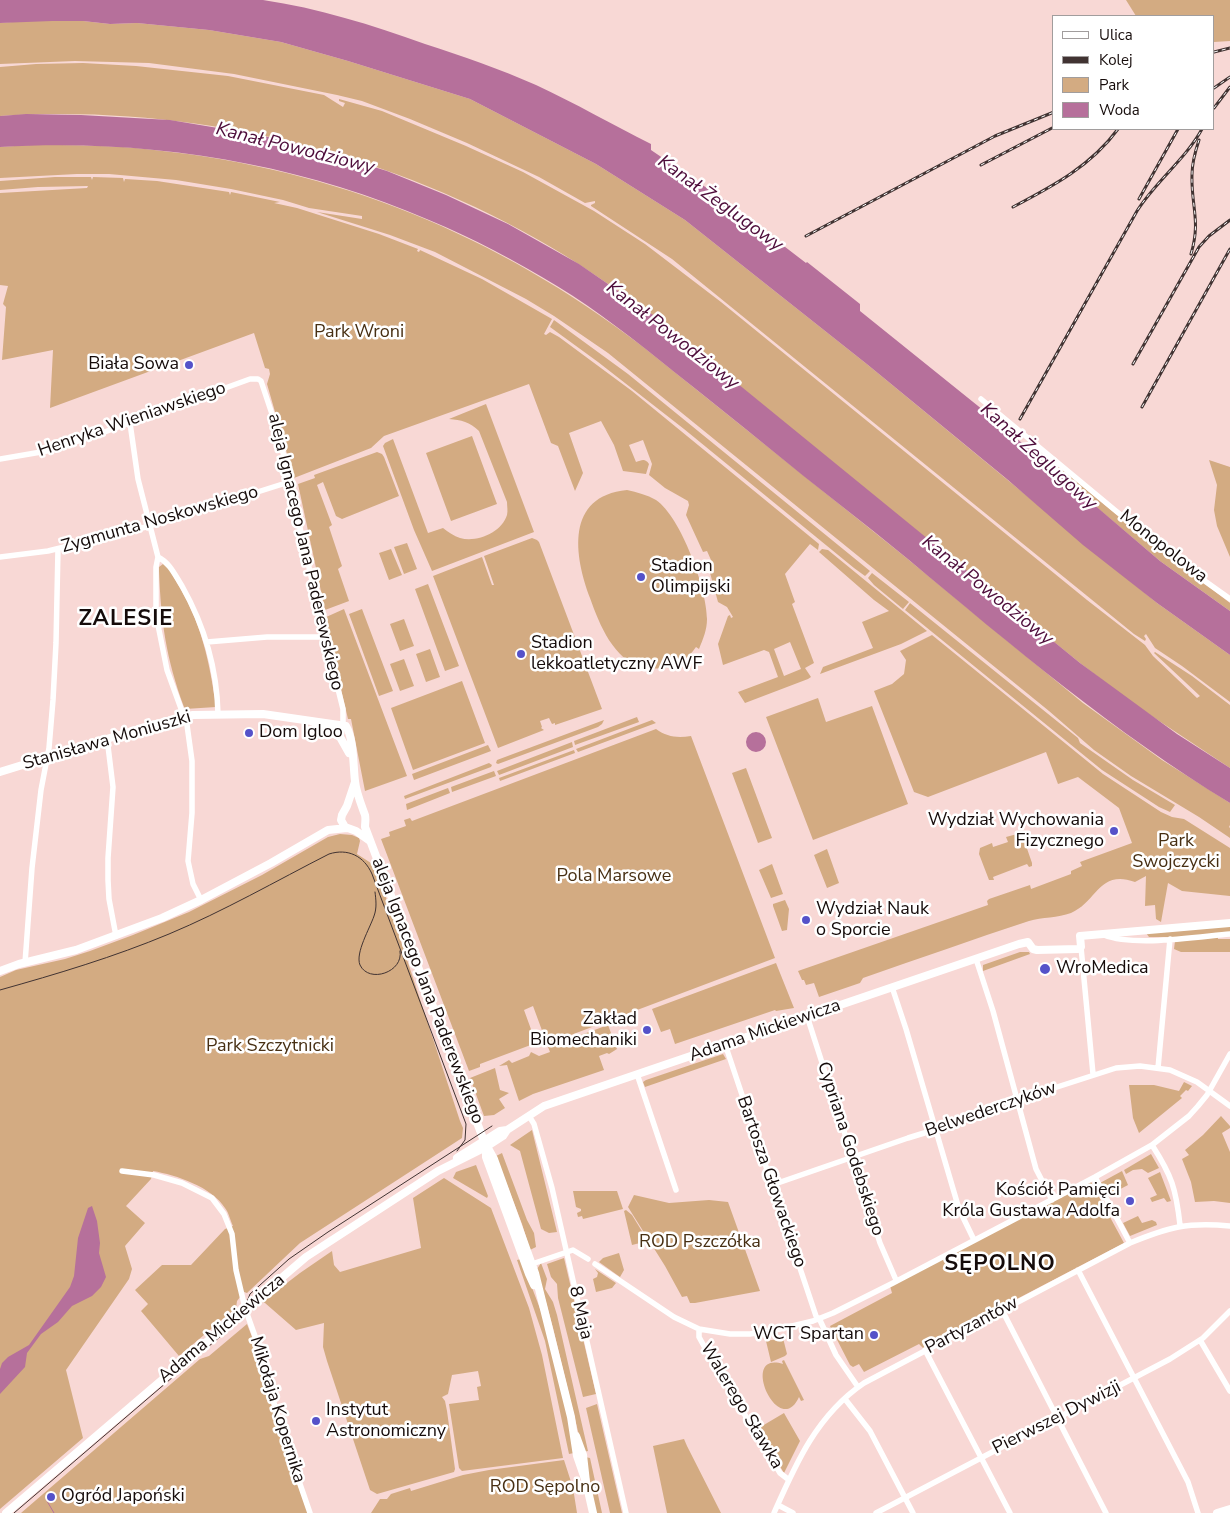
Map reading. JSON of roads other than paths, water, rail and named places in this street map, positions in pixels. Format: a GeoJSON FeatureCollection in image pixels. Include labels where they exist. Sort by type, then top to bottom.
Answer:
{"type":"FeatureCollection","features":[{"type":"Feature","properties":{"kind":"main road","name":"Stanisława Moniuszki"},"geometry":{"type":"LineString","coordinates":[[0,772],[107,738],[184,717],[218,714],[263,714],[341,724]]}},
{"type":"Feature","properties":{"kind":"main road","name":"Stanisława Moniuszki"},"geometry":{"type":"LineString","coordinates":[[305,720],[338,735]]}},
{"type":"Feature","properties":{"kind":"main road"},"geometry":{"type":"LineString","coordinates":[[328,830],[360,827],[364,822],[365,816],[355,782],[353,752],[348,728],[341,724],[336,728],[338,735],[352,758]]}},
{"type":"Feature","properties":{"kind":"main road"},"geometry":{"type":"LineString","coordinates":[[338,735],[345,736],[349,733]]}},
{"type":"Feature","properties":{"kind":"main road"},"geometry":{"type":"LineString","coordinates":[[350,829],[342,822],[355,782]]}},
{"type":"Feature","properties":{"kind":"main road"},"geometry":{"type":"LineString","coordinates":[[0,971],[76,950],[116,936],[201,900],[328,830],[345,810],[355,807],[362,811]]}},
{"type":"Feature","properties":{"kind":"main road","name":"aleja Ignacego Jana Paderewskiego"},"geometry":{"type":"LineString","coordinates":[[364,822],[485,1144]]}},
{"type":"Feature","properties":{"kind":"main road","name":"aleja Ignacego Jana Paderewskiego"},"geometry":{"type":"LineString","coordinates":[[350,829],[371,842]]}},
{"type":"Feature","properties":{"kind":"main road"},"geometry":{"type":"LineString","coordinates":[[1081,947],[1080,936],[1102,934],[1122,936],[1230,923]]}},
{"type":"Feature","properties":{"kind":"main road","name":"Adama Mickiewicza"},"geometry":{"type":"LineString","coordinates":[[6,1513],[313,1252],[452,1163],[458,1157],[485,1144],[500,1131],[507,1130],[556,1102],[1028,942],[1033,950],[1078,949],[1081,947]]}},
{"type":"Feature","properties":{"kind":"main road"},"geometry":{"type":"LineString","coordinates":[[485,1144],[494,1159],[532,1264],[552,1334],[573,1427],[581,1449],[593,1513]]}},
{"type":"Feature","properties":{"kind":"main road"},"geometry":{"type":"LineString","coordinates":[[485,1144],[486,1157],[529,1274],[540,1296]]}},
{"type":"Feature","properties":{"kind":"main road"},"geometry":{"type":"LineString","coordinates":[[1217,1513],[1230,1509]]}},
{"type":"Feature","properties":{"kind":"street","name":"Henryka Wieniawskiego"},"geometry":{"type":"LineString","coordinates":[[0,459],[47,451],[250,379],[258,378],[262,381]]}},
{"type":"Feature","properties":{"kind":"street","name":"aleja Ignacego Jana Paderewskiego"},"geometry":{"type":"LineString","coordinates":[[262,381],[279,435],[343,709],[341,724]]}},
{"type":"Feature","properties":{"kind":"street","name":"Monopolowa"},"geometry":{"type":"LineString","coordinates":[[981,399],[1116,511],[1195,574],[1230,599]]}},
{"type":"Feature","properties":{"kind":"street"},"geometry":{"type":"LineString","coordinates":[[130,423],[138,479],[158,558],[156,567],[156,612],[167,670],[184,717],[192,761],[193,783],[188,861],[194,884],[201,900]]}},
{"type":"Feature","properties":{"kind":"street","name":"Zygmunta Noskowskiego"},"geometry":{"type":"LineString","coordinates":[[0,557],[34,554],[150,526],[290,482]]}},
{"type":"Feature","properties":{"kind":"street"},"geometry":{"type":"LineString","coordinates":[[25,963],[40,790],[47,756],[53,700],[58,549]]}},
{"type":"Feature","properties":{"kind":"street"},"geometry":{"type":"LineString","coordinates":[[158,558],[168,563],[186,593],[206,642],[218,697],[218,714]]}},
{"type":"Feature","properties":{"kind":"street"},"geometry":{"type":"LineString","coordinates":[[206,642],[267,637],[325,636]]}},
{"type":"Feature","properties":{"kind":"street"},"geometry":{"type":"LineString","coordinates":[[107,738],[113,787],[108,880],[109,900],[116,936]]}},
{"type":"Feature","properties":{"kind":"street"},"geometry":{"type":"LineString","coordinates":[[1122,936],[1170,939],[1230,934]]}},
{"type":"Feature","properties":{"kind":"street"},"geometry":{"type":"LineString","coordinates":[[1158,1068],[1170,939]]}},
{"type":"Feature","properties":{"kind":"street"},"geometry":{"type":"LineString","coordinates":[[1081,947],[1093,1074]]}},
{"type":"Feature","properties":{"kind":"street"},"geometry":{"type":"LineString","coordinates":[[976,959],[993,1011],[1036,1169],[1052,1200]]}},
{"type":"Feature","properties":{"kind":"street"},"geometry":{"type":"LineString","coordinates":[[892,988],[959,1209],[974,1240]]}},
{"type":"Feature","properties":{"kind":"street","name":"Cypriana Godebskiego"},"geometry":{"type":"LineString","coordinates":[[807,1016],[880,1243],[896,1280]]}},
{"type":"Feature","properties":{"kind":"street","name":"Bartosza Głowackiego"},"geometry":{"type":"LineString","coordinates":[[725,1044],[818,1319],[838,1357],[858,1387]]}},
{"type":"Feature","properties":{"kind":"street"},"geometry":{"type":"LineString","coordinates":[[595,1264],[674,1317],[699,1329],[730,1334],[750,1334],[780,1329],[818,1319],[1052,1200],[1152,1145],[1188,1116],[1210,1090],[1230,1054]]}},
{"type":"Feature","properties":{"kind":"street","name":"Belwederczyków"},"geometry":{"type":"LineString","coordinates":[[772,1185],[960,1122],[995,1104],[1054,1088],[1093,1074],[1123,1067],[1158,1068],[1189,1078],[1210,1090],[1230,1106]]}},
{"type":"Feature","properties":{"kind":"street"},"geometry":{"type":"LineString","coordinates":[[637,1074],[676,1190]]}},
{"type":"Feature","properties":{"kind":"street","name":"8 Maja"},"geometry":{"type":"LineString","coordinates":[[529,1116],[534,1124],[544,1158],[567,1252],[626,1513]]}},
{"type":"Feature","properties":{"kind":"street"},"geometry":{"type":"LineString","coordinates":[[1152,1145],[1173,1182],[1178,1203],[1180,1225]]}},
{"type":"Feature","properties":{"kind":"street","name":"Mikołaja Kopernika"},"geometry":{"type":"LineString","coordinates":[[122,1172],[161,1176],[182,1183],[212,1198],[228,1223],[232,1234],[236,1270],[245,1308],[283,1435],[310,1513]]}},
{"type":"Feature","properties":{"kind":"street"},"geometry":{"type":"LineString","coordinates":[[1096,1177],[1130,1244]]}},
{"type":"Feature","properties":{"kind":"street","name":"Partyzantów"},"geometry":{"type":"LineString","coordinates":[[774,1513],[799,1458],[812,1437],[830,1414],[858,1387],[1078,1270],[1156,1232],[1180,1225],[1230,1226]]}},
{"type":"Feature","properties":{"kind":"street"},"geometry":{"type":"LineString","coordinates":[[532,1264],[575,1251],[588,1260]]}},
{"type":"Feature","properties":{"kind":"street"},"geometry":{"type":"LineString","coordinates":[[1078,1270],[1188,1482],[1198,1513]]}},
{"type":"Feature","properties":{"kind":"street"},"geometry":{"type":"LineString","coordinates":[[1002,1310],[1106,1513]]}},
{"type":"Feature","properties":{"kind":"street","name":"Pierwszej Dywizji"},"geometry":{"type":"LineString","coordinates":[[876,1513],[905,1496],[1170,1359],[1200,1340],[1230,1312]]}},
{"type":"Feature","properties":{"kind":"street","name":"Walerego Sławka"},"geometry":{"type":"LineString","coordinates":[[699,1329],[699,1337],[710,1356],[780,1473],[789,1480]]}},
{"type":"Feature","properties":{"kind":"street"},"geometry":{"type":"LineString","coordinates":[[1200,1340],[1230,1392]]}},
{"type":"Feature","properties":{"kind":"street"},"geometry":{"type":"LineString","coordinates":[[925,1350],[1010,1513]]}},
{"type":"Feature","properties":{"kind":"street"},"geometry":{"type":"LineString","coordinates":[[845,1399],[867,1427],[913,1513]]}},
{"type":"Feature","properties":{"kind":"street"},"geometry":{"type":"LineString","coordinates":[[778,1505],[793,1513]]}},
{"type":"Feature","properties":{"kind":"water","name":"Kanał Żeglugowy"},"geometry":{"type":"Polygon","coordinates":[[[0,0],[263,0],[284,3],[385,30],[509,74],[551,92],[651,144],[651,150],[720,197],[860,304],[860,311],[988,414],[1160,561],[1230,611],[1230,655],[1157,603],[1083,545],[1008,480],[868,365],[685,220],[596,164],[470,99],[281,42],[209,30],[137,23],[110,24],[83,21],[52,21],[0,23],[0,0]]]}},
{"type":"Feature","properties":{"kind":"water","name":"Kanał Powodziowy"},"geometry":{"type":"Polygon","coordinates":[[[26,114],[170,120],[296,143],[387,171],[446,195],[508,224],[579,264],[656,317],[1080,663],[1177,734],[1230,768],[1230,803],[1146,748],[1065,688],[892,546],[631,338],[572,296],[526,268],[462,234],[378,200],[326,183],[273,169],[219,158],[110,146],[0,147],[0,116],[26,114]]]}},
{"type":"Feature","properties":{"kind":"water"},"geometry":{"type":"Polygon","coordinates":[[[756,732],[763,735],[766,742],[763,749],[756,752],[749,749],[746,742],[749,735],[756,732]]]}},
{"type":"Feature","properties":{"kind":"water"},"geometry":{"type":"Polygon","coordinates":[[[92,1206],[97,1221],[100,1243],[99,1253],[106,1277],[101,1287],[92,1296],[72,1306],[58,1322],[41,1334],[27,1353],[25,1367],[0,1394],[0,1369],[2,1363],[8,1357],[29,1345],[70,1287],[74,1276],[78,1238],[88,1208],[92,1206]]]}},
{"type":"Feature","properties":{"kind":"waterway"},"geometry":{"type":"LineString","coordinates":[[47,1501],[54,1513]]}},
{"type":"Feature","properties":{"kind":"tram line"},"geometry":{"type":"LineString","coordinates":[[0,990],[85,965],[169,934],[210,916],[329,854],[343,852],[355,855],[365,862],[372,874],[466,1124],[465,1140],[457,1151]]}},
{"type":"Feature","properties":{"kind":"tram line"},"geometry":{"type":"LineString","coordinates":[[375,892],[376,910],[361,947],[360,965],[364,971],[371,974],[385,973],[397,965],[400,951]]}},
{"type":"Feature","properties":{"kind":"tram line"},"geometry":{"type":"LineString","coordinates":[[14,1513],[236,1323],[241,1317],[250,1294],[289,1259],[492,1126]]}},
{"type":"Feature","properties":{"kind":"railway"},"geometry":{"type":"LineString","coordinates":[[1215,52],[1230,48]]}},
{"type":"Feature","properties":{"kind":"railway"},"geometry":{"type":"LineString","coordinates":[[1215,87],[1230,77]]}},
{"type":"Feature","properties":{"kind":"railway"},"geometry":{"type":"LineString","coordinates":[[1215,107],[1230,87]]}},
{"type":"Feature","properties":{"kind":"railway"},"geometry":{"type":"LineString","coordinates":[[806,236],[995,136],[1052,113]]}},
{"type":"Feature","properties":{"kind":"railway"},"geometry":{"type":"LineString","coordinates":[[981,165],[1052,128]]}},
{"type":"Feature","properties":{"kind":"railway"},"geometry":{"type":"LineString","coordinates":[[1013,207],[1070,174],[1096,154],[1117,130]]}},
{"type":"Feature","properties":{"kind":"railway"},"geometry":{"type":"LineString","coordinates":[[1139,199],[1177,130]]}},
{"type":"Feature","properties":{"kind":"railway"},"geometry":{"type":"LineString","coordinates":[[1020,419],[1137,211],[1187,151],[1201,130]]}},
{"type":"Feature","properties":{"kind":"railway"},"geometry":{"type":"LineString","coordinates":[[1191,254],[1195,232],[1192,171],[1199,140]]}},
{"type":"Feature","properties":{"kind":"railway"},"geometry":{"type":"LineString","coordinates":[[1133,364],[1199,247],[1209,236],[1230,220]]}},
{"type":"Feature","properties":{"kind":"railway"},"geometry":{"type":"LineString","coordinates":[[1142,407],[1230,249]]}},
{"type":"Feature","properties":{"kind":"place","name":"Biała Sowa"},"geometry":{"type":"Point","coordinates":[189,365]}},
{"type":"Feature","properties":{"kind":"place","name":"Stadion Olimpijski"},"geometry":{"type":"Point","coordinates":[641,577]}},
{"type":"Feature","properties":{"kind":"place","name":"Stadion lekkoatletyczny AWF"},"geometry":{"type":"Point","coordinates":[521,654]}},
{"type":"Feature","properties":{"kind":"place","name":"Dom Igloo"},"geometry":{"type":"Point","coordinates":[249,733]}},
{"type":"Feature","properties":{"kind":"place","name":"Wydział Wychowania Fizycznego"},"geometry":{"type":"Point","coordinates":[1114,831]}},
{"type":"Feature","properties":{"kind":"place","name":"Wydział Nauk o Sporcie"},"geometry":{"type":"Point","coordinates":[806,920]}},
{"type":"Feature","properties":{"kind":"place","name":"WroMedica"},"geometry":{"type":"Point","coordinates":[1045,969]}},
{"type":"Feature","properties":{"kind":"place","name":"Zakład Biomechaniki"},"geometry":{"type":"Point","coordinates":[647,1030]}},
{"type":"Feature","properties":{"kind":"place","name":"Kościół Pamięci Króla Gustawa Adolfa"},"geometry":{"type":"Point","coordinates":[1130,1201]}},
{"type":"Feature","properties":{"kind":"place","name":"WCT Spartan"},"geometry":{"type":"Point","coordinates":[874,1335]}},
{"type":"Feature","properties":{"kind":"place","name":"Instytut Astronomiczny"},"geometry":{"type":"Point","coordinates":[316,1421]}},
{"type":"Feature","properties":{"kind":"place","name":"Ogród Japoński"},"geometry":{"type":"Point","coordinates":[51,1497]}},
{"type":"Feature","properties":{"kind":"district","name":"ZALESIE"},"geometry":{"type":"Point","coordinates":[126,620]}},
{"type":"Feature","properties":{"kind":"district","name":"SĘPOLNO"},"geometry":{"type":"Point","coordinates":[1000,1265]}},
{"type":"Feature","properties":{"kind":"park label","name":"Park Wroni"},"geometry":{"type":"Point","coordinates":[359,333]}},
{"type":"Feature","properties":{"kind":"park label","name":"Park Swojczycki"},"geometry":{"type":"Point","coordinates":[1176,852]}},
{"type":"Feature","properties":{"kind":"park label","name":"Pola Marsowe"},"geometry":{"type":"Point","coordinates":[614,877]}},
{"type":"Feature","properties":{"kind":"park label","name":"Park Szczytnicki"},"geometry":{"type":"Point","coordinates":[270,1047]}},
{"type":"Feature","properties":{"kind":"park label","name":"ROD Pszczółka"},"geometry":{"type":"Point","coordinates":[700,1243]}},
{"type":"Feature","properties":{"kind":"park label","name":"ROD Sępolno"},"geometry":{"type":"Point","coordinates":[545,1488]}}]}
